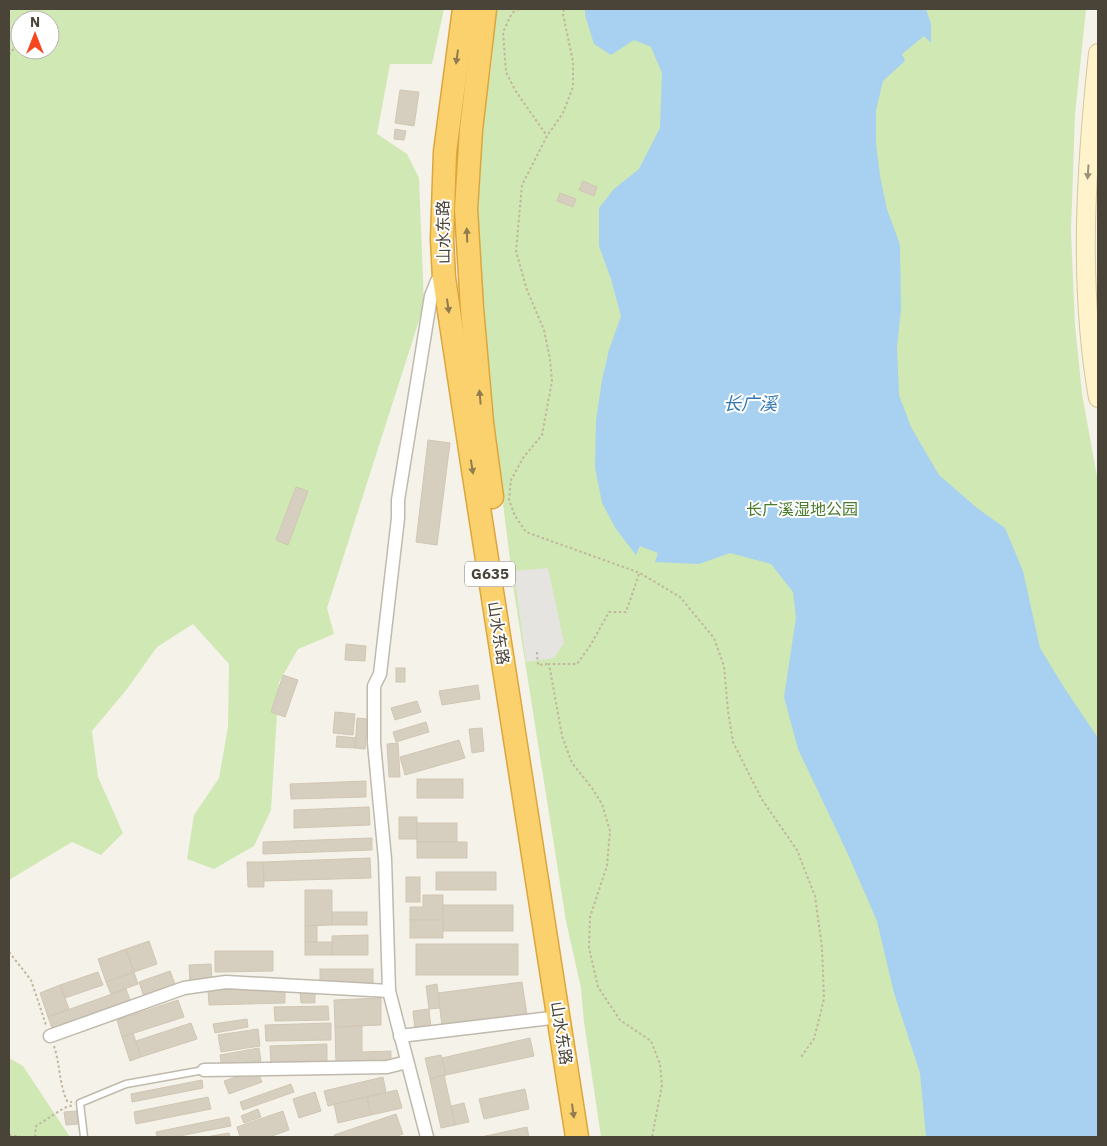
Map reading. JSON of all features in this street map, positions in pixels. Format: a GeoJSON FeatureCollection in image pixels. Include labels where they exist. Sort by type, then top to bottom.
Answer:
{"type":"FeatureCollection","features":[{"type":"Feature","properties":{"kind":"highway","name":"山水东路"},"geometry":{"type":"LineString","coordinates":[[464,9],[445,152],[442,239],[444,278],[490,533],[593,1137]]}},
{"type":"Feature","properties":{"kind":"highway","name":"山水东路"},"geometry":{"type":"LineString","coordinates":[[485,9],[471,130],[466,209],[490,533],[577,1137]]}},
{"type":"Feature","properties":{"kind":"main road"},"geometry":{"type":"LineString","coordinates":[[1098,54],[1086,198],[1088,316],[1098,398]]}},
{"type":"Feature","properties":{"kind":"street"},"geometry":{"type":"LineString","coordinates":[[427,1137],[389,991],[385,859],[374,743],[374,686],[380,674],[398,518],[398,500],[431,296],[437,281],[444,278]]}},
{"type":"Feature","properties":{"kind":"street"},"geometry":{"type":"LineString","coordinates":[[50,1036],[184,988],[226,982],[389,991]]}},
{"type":"Feature","properties":{"kind":"street"},"geometry":{"type":"LineString","coordinates":[[400,1036],[559,1017]]}},
{"type":"Feature","properties":{"kind":"street"},"geometry":{"type":"LineString","coordinates":[[204,1070],[388,1067],[407,1062]]}},
{"type":"Feature","properties":{"kind":"lane"},"geometry":{"type":"LineString","coordinates":[[84,1137],[80,1103],[126,1084],[204,1070]]}},
{"type":"Feature","properties":{"kind":"path"},"geometry":{"type":"LineString","coordinates":[[518,9],[512,13],[503,32],[506,72],[515,90],[547,136]]}},
{"type":"Feature","properties":{"kind":"path"},"geometry":{"type":"LineString","coordinates":[[564,9],[563,14],[573,62],[573,87],[563,113],[547,136],[522,186],[516,250],[528,290],[544,330],[550,358],[552,381],[542,435],[523,458],[511,480],[509,500],[515,516],[526,532],[640,573],[680,597],[714,638],[724,666],[733,742],[761,798],[797,850],[815,896],[822,948],[824,999],[814,1038],[800,1057]]}},
{"type":"Feature","properties":{"kind":"path"},"geometry":{"type":"LineString","coordinates":[[537,652],[538,665],[577,664],[590,646],[608,612],[626,612],[640,573]]}},
{"type":"Feature","properties":{"kind":"path"},"geometry":{"type":"LineString","coordinates":[[549,664],[562,736],[572,762],[602,804],[610,831],[607,866],[590,917],[589,948],[598,987],[620,1020],[650,1041],[660,1064],[662,1085],[652,1137]]}},
{"type":"Feature","properties":{"kind":"path"},"geometry":{"type":"LineString","coordinates":[[35,1137],[36,1126],[64,1108],[80,1103]]}},
{"type":"Feature","properties":{"kind":"path"},"geometry":{"type":"LineString","coordinates":[[9,1135],[22,1137]]}},
{"type":"Feature","properties":{"kind":"green space"},"geometry":{"type":"Polygon","coordinates":[[[9,9],[444,9],[432,64],[390,64],[377,134],[407,154],[419,178],[424,305],[327,608],[334,634],[298,649],[279,682],[271,810],[254,846],[214,869],[187,859],[194,815],[219,778],[228,727],[229,664],[193,624],[157,647],[127,689],[92,731],[98,777],[123,833],[101,855],[72,842],[9,880],[9,9]]]}},
{"type":"Feature","properties":{"kind":"green space","name":"长广溪湿地公园"},"geometry":{"type":"Polygon","coordinates":[[[496,9],[1086,9],[1075,114],[1071,232],[1075,325],[1082,394],[1098,482],[1098,1137],[601,1137],[584,1022],[581,988],[566,921],[514,592],[494,431],[475,245],[481,123],[491,70],[496,9]]]}},
{"type":"Feature","properties":{"kind":"green space"},"geometry":{"type":"Polygon","coordinates":[[[9,1058],[23,1066],[70,1137],[9,1137],[9,1058]]]}},
{"type":"Feature","properties":{"kind":"shaded area"},"geometry":{"type":"Polygon","coordinates":[[[548,568],[564,643],[554,658],[526,662],[514,571],[548,568]]]}},
{"type":"Feature","properties":{"kind":"water","name":"长广溪"},"geometry":{"type":"Polygon","coordinates":[[[585,9],[926,9],[931,24],[931,43],[924,36],[902,54],[905,61],[883,81],[876,110],[876,143],[880,176],[887,209],[900,245],[901,309],[897,347],[899,395],[911,427],[939,475],[977,508],[1005,528],[1023,571],[1040,648],[1098,738],[1098,1137],[926,1137],[920,1073],[894,993],[877,921],[798,749],[784,697],[796,618],[793,592],[771,564],[730,553],[699,564],[655,562],[658,553],[640,546],[636,555],[616,529],[602,503],[595,467],[596,421],[609,350],[621,316],[611,279],[599,246],[599,208],[614,189],[639,169],[660,128],[662,73],[651,47],[634,40],[611,55],[594,44],[585,9]]]}},
{"type":"Feature","properties":{"kind":"building"},"geometry":{"type":"Polygon","coordinates":[[[400,90],[419,92],[414,126],[395,123],[400,90]]]}},
{"type":"Feature","properties":{"kind":"building"},"geometry":{"type":"Polygon","coordinates":[[[395,129],[406,131],[404,140],[394,139],[395,129]]]}},
{"type":"Feature","properties":{"kind":"building"},"geometry":{"type":"Polygon","coordinates":[[[583,181],[597,187],[594,196],[579,190],[583,181]]]}},
{"type":"Feature","properties":{"kind":"building"},"geometry":{"type":"Polygon","coordinates":[[[560,193],[576,199],[573,207],[557,201],[560,193]]]}},
{"type":"Feature","properties":{"kind":"building"},"geometry":{"type":"Polygon","coordinates":[[[428,440],[450,443],[437,545],[416,542],[428,440]]]}},
{"type":"Feature","properties":{"kind":"building"},"geometry":{"type":"Polygon","coordinates":[[[296,487],[308,491],[288,545],[276,540],[296,487]]]}},
{"type":"Feature","properties":{"kind":"building"},"geometry":{"type":"Polygon","coordinates":[[[346,644],[366,646],[365,661],[345,660],[346,644]]]}},
{"type":"Feature","properties":{"kind":"building"},"geometry":{"type":"Polygon","coordinates":[[[396,668],[405,668],[405,682],[396,682],[396,668]]]}},
{"type":"Feature","properties":{"kind":"building"},"geometry":{"type":"Polygon","coordinates":[[[283,675],[298,680],[285,717],[271,712],[283,675]]]}},
{"type":"Feature","properties":{"kind":"building"},"geometry":{"type":"Polygon","coordinates":[[[478,685],[480,699],[442,705],[439,691],[478,685]]]}},
{"type":"Feature","properties":{"kind":"building"},"geometry":{"type":"Polygon","coordinates":[[[417,701],[421,712],[395,720],[391,708],[417,701]]]}},
{"type":"Feature","properties":{"kind":"building"},"geometry":{"type":"Polygon","coordinates":[[[335,712],[355,714],[353,735],[333,733],[335,712]]]}},
{"type":"Feature","properties":{"kind":"building"},"geometry":{"type":"Polygon","coordinates":[[[357,718],[368,719],[365,749],[355,748],[357,718]]]}},
{"type":"Feature","properties":{"kind":"building"},"geometry":{"type":"Polygon","coordinates":[[[426,722],[429,732],[396,742],[393,732],[426,722]]]}},
{"type":"Feature","properties":{"kind":"building"},"geometry":{"type":"Polygon","coordinates":[[[482,728],[484,751],[472,753],[469,729],[482,728]]]}},
{"type":"Feature","properties":{"kind":"building"},"geometry":{"type":"Polygon","coordinates":[[[337,736],[356,738],[355,748],[336,747],[337,736]]]}},
{"type":"Feature","properties":{"kind":"building"},"geometry":{"type":"Polygon","coordinates":[[[459,740],[465,758],[405,775],[400,757],[459,740]]]}},
{"type":"Feature","properties":{"kind":"building"},"geometry":{"type":"Polygon","coordinates":[[[398,743],[400,777],[389,777],[387,744],[398,743]]]}},
{"type":"Feature","properties":{"kind":"building"},"geometry":{"type":"Polygon","coordinates":[[[417,779],[463,779],[463,798],[417,798],[417,779]]]}},
{"type":"Feature","properties":{"kind":"building"},"geometry":{"type":"Polygon","coordinates":[[[366,781],[366,797],[291,799],[290,784],[366,781]]]}},
{"type":"Feature","properties":{"kind":"building"},"geometry":{"type":"Polygon","coordinates":[[[369,807],[370,825],[294,828],[294,810],[369,807]]]}},
{"type":"Feature","properties":{"kind":"building"},"geometry":{"type":"Polygon","coordinates":[[[399,817],[417,817],[417,839],[399,839],[399,817]]]}},
{"type":"Feature","properties":{"kind":"building"},"geometry":{"type":"Polygon","coordinates":[[[417,823],[457,823],[457,842],[417,842],[417,823]]]}},
{"type":"Feature","properties":{"kind":"building"},"geometry":{"type":"Polygon","coordinates":[[[372,838],[372,850],[263,854],[263,842],[372,838]]]}},
{"type":"Feature","properties":{"kind":"building"},"geometry":{"type":"Polygon","coordinates":[[[417,842],[467,842],[467,858],[417,858],[417,842]]]}},
{"type":"Feature","properties":{"kind":"building"},"geometry":{"type":"Polygon","coordinates":[[[370,858],[371,878],[264,881],[263,862],[370,858]]]}},
{"type":"Feature","properties":{"kind":"building"},"geometry":{"type":"Polygon","coordinates":[[[247,862],[263,862],[264,887],[248,887],[247,862]]]}},
{"type":"Feature","properties":{"kind":"building"},"geometry":{"type":"Polygon","coordinates":[[[436,872],[496,872],[496,890],[436,890],[436,872]]]}},
{"type":"Feature","properties":{"kind":"building"},"geometry":{"type":"Polygon","coordinates":[[[406,877],[420,877],[420,902],[406,902],[406,877]]]}},
{"type":"Feature","properties":{"kind":"building"},"geometry":{"type":"Polygon","coordinates":[[[305,890],[332,890],[332,925],[305,926],[305,890]]]}},
{"type":"Feature","properties":{"kind":"building"},"geometry":{"type":"Polygon","coordinates":[[[423,895],[443,895],[443,920],[410,920],[410,907],[423,907],[423,895]]]}},
{"type":"Feature","properties":{"kind":"building"},"geometry":{"type":"Polygon","coordinates":[[[443,905],[513,905],[513,931],[443,931],[443,905]]]}},
{"type":"Feature","properties":{"kind":"building"},"geometry":{"type":"Polygon","coordinates":[[[332,912],[367,912],[367,925],[332,925],[332,912]]]}},
{"type":"Feature","properties":{"kind":"building"},"geometry":{"type":"Polygon","coordinates":[[[410,920],[443,920],[443,938],[410,938],[410,920]]]}},
{"type":"Feature","properties":{"kind":"building"},"geometry":{"type":"Polygon","coordinates":[[[317,925],[317,942],[305,942],[305,926],[317,925]]]}},
{"type":"Feature","properties":{"kind":"building"},"geometry":{"type":"Polygon","coordinates":[[[368,935],[368,955],[332,955],[332,936],[368,935]]]}},
{"type":"Feature","properties":{"kind":"building"},"geometry":{"type":"Polygon","coordinates":[[[149,941],[157,964],[134,972],[126,949],[149,941]]]}},
{"type":"Feature","properties":{"kind":"building"},"geometry":{"type":"Polygon","coordinates":[[[305,942],[332,942],[332,955],[305,955],[305,942]]]}},
{"type":"Feature","properties":{"kind":"building"},"geometry":{"type":"Polygon","coordinates":[[[416,944],[518,944],[518,975],[416,975],[416,944]]]}},
{"type":"Feature","properties":{"kind":"building"},"geometry":{"type":"Polygon","coordinates":[[[126,949],[134,972],[106,982],[98,959],[126,949]]]}},
{"type":"Feature","properties":{"kind":"building"},"geometry":{"type":"Polygon","coordinates":[[[215,951],[273,951],[273,971],[215,972],[215,951]]]}},
{"type":"Feature","properties":{"kind":"building"},"geometry":{"type":"Polygon","coordinates":[[[211,964],[212,982],[190,984],[189,965],[211,964]]]}},
{"type":"Feature","properties":{"kind":"building"},"geometry":{"type":"Polygon","coordinates":[[[320,969],[373,969],[373,985],[320,985],[320,969]]]}},
{"type":"Feature","properties":{"kind":"building"},"geometry":{"type":"Polygon","coordinates":[[[170,971],[177,989],[145,1000],[139,982],[170,971]]]}},
{"type":"Feature","properties":{"kind":"building"},"geometry":{"type":"Polygon","coordinates":[[[98,972],[103,985],[65,998],[60,985],[98,972]]]}},
{"type":"Feature","properties":{"kind":"building"},"geometry":{"type":"Polygon","coordinates":[[[134,972],[138,984],[111,994],[106,982],[134,972]]]}},
{"type":"Feature","properties":{"kind":"building"},"geometry":{"type":"Polygon","coordinates":[[[522,982],[527,1015],[442,1026],[438,993],[522,982]]]}},
{"type":"Feature","properties":{"kind":"building"},"geometry":{"type":"Polygon","coordinates":[[[437,984],[440,1008],[429,1009],[426,986],[437,984]]]}},
{"type":"Feature","properties":{"kind":"building"},"geometry":{"type":"Polygon","coordinates":[[[60,985],[69,1009],[48,1017],[40,993],[60,985]]]}},
{"type":"Feature","properties":{"kind":"building"},"geometry":{"type":"Polygon","coordinates":[[[285,988],[285,1003],[209,1005],[208,990],[285,988]]]}},
{"type":"Feature","properties":{"kind":"building"},"geometry":{"type":"Polygon","coordinates":[[[126,989],[132,1005],[54,1033],[48,1017],[126,989]]]}},
{"type":"Feature","properties":{"kind":"building"},"geometry":{"type":"Polygon","coordinates":[[[300,991],[315,991],[315,1003],[301,1003],[300,991]]]}},
{"type":"Feature","properties":{"kind":"building"},"geometry":{"type":"Polygon","coordinates":[[[381,998],[381,1025],[335,1027],[334,1000],[381,998]]]}},
{"type":"Feature","properties":{"kind":"building"},"geometry":{"type":"Polygon","coordinates":[[[178,1000],[184,1017],[122,1037],[117,1020],[178,1000]]]}},
{"type":"Feature","properties":{"kind":"building"},"geometry":{"type":"Polygon","coordinates":[[[328,1006],[329,1020],[275,1021],[274,1007],[328,1006]]]}},
{"type":"Feature","properties":{"kind":"building"},"geometry":{"type":"Polygon","coordinates":[[[429,1009],[431,1028],[415,1030],[413,1011],[429,1009]]]}},
{"type":"Feature","properties":{"kind":"building"},"geometry":{"type":"Polygon","coordinates":[[[247,1019],[248,1027],[215,1033],[213,1024],[247,1019]]]}},
{"type":"Feature","properties":{"kind":"building"},"geometry":{"type":"Polygon","coordinates":[[[191,1023],[197,1039],[141,1057],[136,1041],[191,1023]]]}},
{"type":"Feature","properties":{"kind":"building"},"geometry":{"type":"Polygon","coordinates":[[[331,1023],[331,1040],[266,1041],[265,1025],[331,1023]]]}},
{"type":"Feature","properties":{"kind":"building"},"geometry":{"type":"Polygon","coordinates":[[[362,1026],[362,1052],[391,1051],[391,1064],[336,1065],[335,1027],[362,1026]]]}},
{"type":"Feature","properties":{"kind":"building"},"geometry":{"type":"Polygon","coordinates":[[[258,1029],[260,1046],[221,1052],[218,1035],[258,1029]]]}},
{"type":"Feature","properties":{"kind":"building"},"geometry":{"type":"Polygon","coordinates":[[[133,1033],[141,1057],[130,1061],[122,1037],[133,1033]]]}},
{"type":"Feature","properties":{"kind":"building"},"geometry":{"type":"Polygon","coordinates":[[[530,1038],[534,1056],[446,1075],[442,1058],[530,1038]]]}},
{"type":"Feature","properties":{"kind":"building"},"geometry":{"type":"Polygon","coordinates":[[[327,1044],[327,1063],[271,1065],[270,1046],[327,1044]]]}},
{"type":"Feature","properties":{"kind":"building"},"geometry":{"type":"Polygon","coordinates":[[[259,1048],[261,1061],[222,1068],[220,1055],[259,1048]]]}},
{"type":"Feature","properties":{"kind":"building"},"geometry":{"type":"Polygon","coordinates":[[[441,1055],[446,1075],[430,1079],[425,1058],[441,1055]]]}},
{"type":"Feature","properties":{"kind":"building"},"geometry":{"type":"Polygon","coordinates":[[[257,1070],[262,1082],[229,1094],[224,1081],[257,1070]]]}},
{"type":"Feature","properties":{"kind":"building"},"geometry":{"type":"Polygon","coordinates":[[[444,1075],[455,1125],[441,1128],[430,1079],[444,1075]]]}},
{"type":"Feature","properties":{"kind":"building"},"geometry":{"type":"Polygon","coordinates":[[[383,1077],[386,1092],[328,1106],[324,1091],[383,1077]]]}},
{"type":"Feature","properties":{"kind":"building"},"geometry":{"type":"Polygon","coordinates":[[[202,1080],[203,1088],[132,1102],[131,1094],[202,1080]]]}},
{"type":"Feature","properties":{"kind":"building"},"geometry":{"type":"Polygon","coordinates":[[[291,1084],[294,1092],[243,1110],[240,1102],[291,1084]]]}},
{"type":"Feature","properties":{"kind":"building"},"geometry":{"type":"Polygon","coordinates":[[[525,1089],[529,1109],[484,1119],[479,1099],[525,1089]]]}},
{"type":"Feature","properties":{"kind":"building"},"geometry":{"type":"Polygon","coordinates":[[[397,1090],[402,1108],[371,1115],[367,1097],[397,1090]]]}},
{"type":"Feature","properties":{"kind":"building"},"geometry":{"type":"Polygon","coordinates":[[[315,1092],[321,1111],[299,1118],[293,1099],[315,1092]]]}},
{"type":"Feature","properties":{"kind":"building"},"geometry":{"type":"Polygon","coordinates":[[[208,1097],[211,1109],[136,1124],[134,1112],[208,1097]]]}},
{"type":"Feature","properties":{"kind":"building"},"geometry":{"type":"Polygon","coordinates":[[[367,1097],[371,1115],[338,1123],[334,1104],[367,1097]]]}},
{"type":"Feature","properties":{"kind":"building"},"geometry":{"type":"Polygon","coordinates":[[[464,1103],[469,1122],[455,1125],[451,1106],[464,1103]]]}},
{"type":"Feature","properties":{"kind":"building"},"geometry":{"type":"Polygon","coordinates":[[[258,1109],[261,1117],[244,1123],[241,1116],[258,1109]]]}},
{"type":"Feature","properties":{"kind":"building"},"geometry":{"type":"Polygon","coordinates":[[[77,1111],[78,1124],[66,1125],[64,1112],[77,1111]]]}},
{"type":"Feature","properties":{"kind":"building"},"geometry":{"type":"Polygon","coordinates":[[[283,1111],[289,1130],[269,1137],[240,1137],[237,1127],[283,1111]]]}},
{"type":"Feature","properties":{"kind":"building"},"geometry":{"type":"Polygon","coordinates":[[[396,1114],[403,1134],[393,1137],[335,1137],[334,1135],[396,1114]]]}},
{"type":"Feature","properties":{"kind":"building"},"geometry":{"type":"Polygon","coordinates":[[[229,1117],[231,1126],[174,1137],[157,1137],[156,1132],[229,1117]]]}},
{"type":"Feature","properties":{"kind":"building"},"geometry":{"type":"Polygon","coordinates":[[[527,1127],[529,1137],[481,1137],[527,1127]]]}},
{"type":"Feature","properties":{"kind":"building"},"geometry":{"type":"Polygon","coordinates":[[[229,1133],[230,1137],[206,1137],[229,1133]]]}}]}
